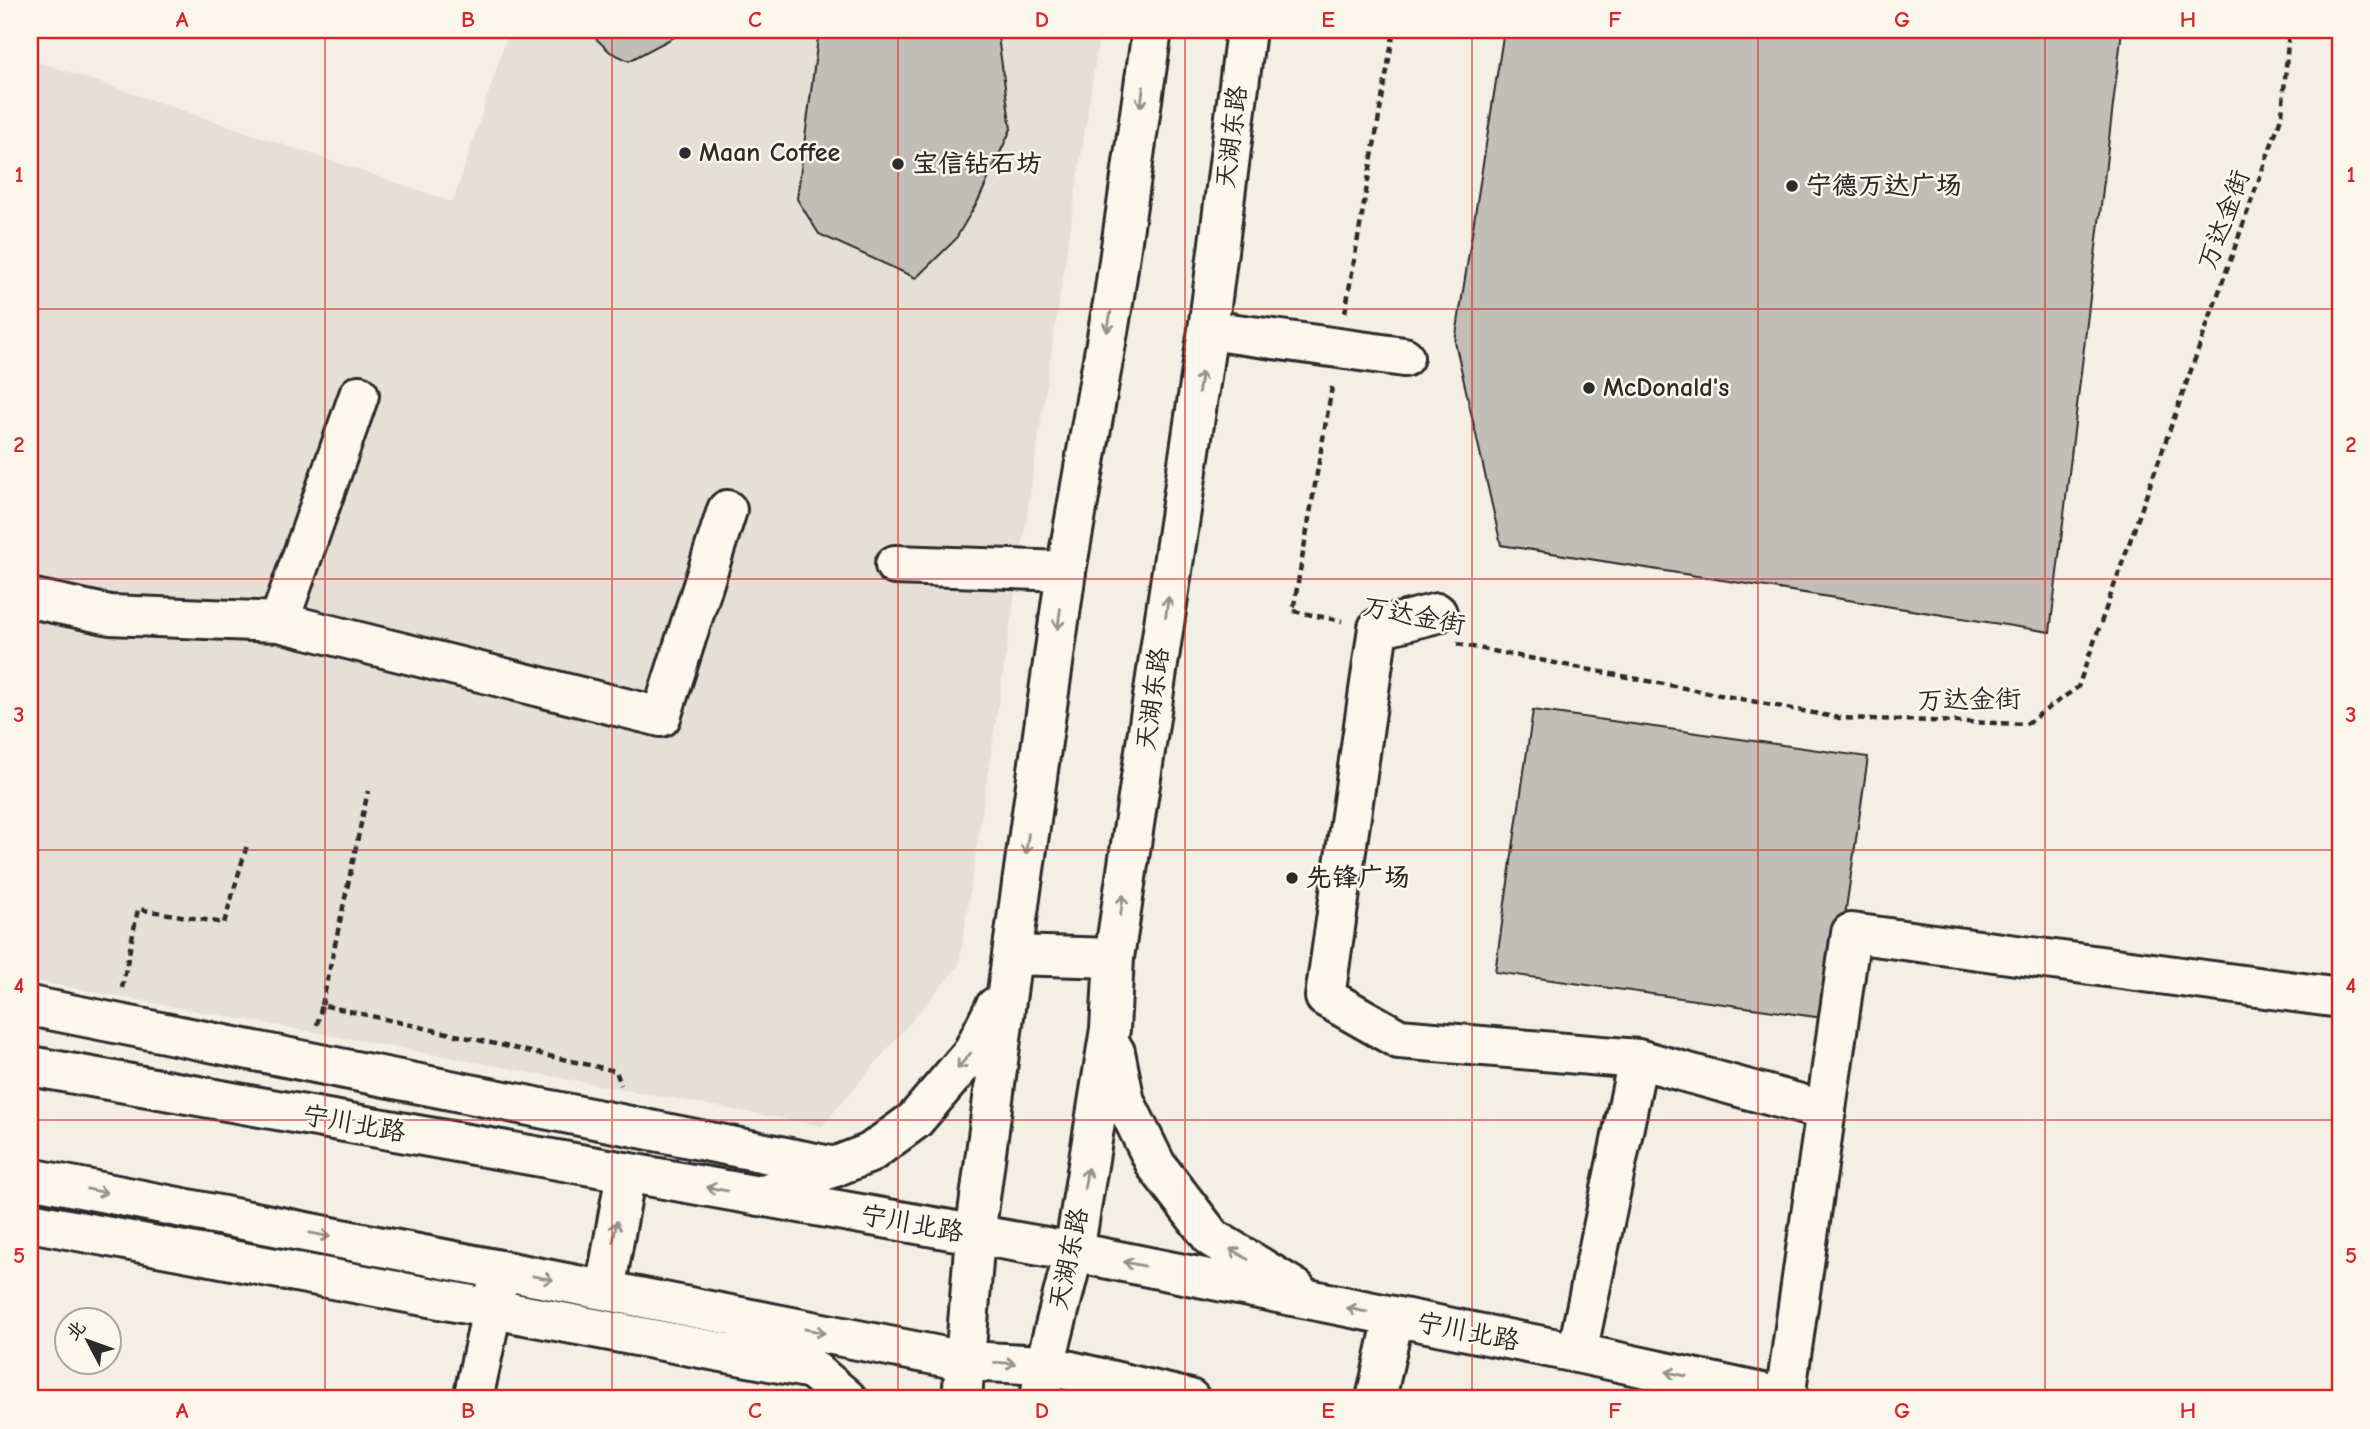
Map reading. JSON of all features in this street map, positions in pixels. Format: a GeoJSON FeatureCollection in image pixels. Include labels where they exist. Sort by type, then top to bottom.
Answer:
{"type":"FeatureCollection","features":[{"type":"Feature","properties":{"kind":"main road"},"geometry":{"type":"LineString","coordinates":[[962,1399],[975,1236],[1010,968],[1066,571],[1113,303],[1152,30]]}},
{"type":"Feature","properties":{"kind":"main road","name":"天湖东路"},"geometry":{"type":"LineString","coordinates":[[1043,1382],[1074,1252],[1110,1029],[1114,958],[1208,330],[1246,30]]}},
{"type":"Feature","properties":{"kind":"main road"},"geometry":{"type":"LineString","coordinates":[[1208,330],[1405,357]]}},
{"type":"Feature","properties":{"kind":"main road"},"geometry":{"type":"LineString","coordinates":[[279,622],[359,396]]}},
{"type":"Feature","properties":{"kind":"main road"},"geometry":{"type":"LineString","coordinates":[[30,598],[110,615],[279,622],[661,717],[727,510]]}},
{"type":"Feature","properties":{"kind":"main road"},"geometry":{"type":"LineString","coordinates":[[895,565],[1066,571]]}},
{"type":"Feature","properties":{"kind":"main road"},"geometry":{"type":"LineString","coordinates":[[1441,628],[1378,628],[1325,997],[1399,1039],[1638,1059],[1826,1111]]}},
{"type":"Feature","properties":{"kind":"main road"},"geometry":{"type":"LineString","coordinates":[[1788,1399],[1851,933],[2340,998]]}},
{"type":"Feature","properties":{"kind":"main road"},"geometry":{"type":"LineString","coordinates":[[1010,968],[1114,958]]}},
{"type":"Feature","properties":{"kind":"main road"},"geometry":{"type":"LineString","coordinates":[[757,1197],[870,1153],[915,1120],[972,1053],[1010,968]]}},
{"type":"Feature","properties":{"kind":"main road"},"geometry":{"type":"LineString","coordinates":[[30,1006],[835,1167]]}},
{"type":"Feature","properties":{"kind":"main road"},"geometry":{"type":"LineString","coordinates":[[1110,1029],[1125,1102],[1156,1165],[1212,1238],[1318,1303]]}},
{"type":"Feature","properties":{"kind":"main road"},"geometry":{"type":"LineString","coordinates":[[1577,1353],[1638,1059]]}},
{"type":"Feature","properties":{"kind":"main road","name":"宁川北路"},"geometry":{"type":"LineString","coordinates":[[30,1066],[1074,1252],[1577,1353],[1788,1399]]}},
{"type":"Feature","properties":{"kind":"main road"},"geometry":{"type":"LineString","coordinates":[[605,1290],[626,1173]]}},
{"type":"Feature","properties":{"kind":"main road"},"geometry":{"type":"LineString","coordinates":[[30,1178],[965,1361],[1043,1382],[1190,1399]]}},
{"type":"Feature","properties":{"kind":"main road"},"geometry":{"type":"LineString","coordinates":[[30,1222],[812,1369]]}},
{"type":"Feature","properties":{"kind":"main road"},"geometry":{"type":"LineString","coordinates":[[473,1399],[500,1270]]}},
{"type":"Feature","properties":{"kind":"main road"},"geometry":{"type":"LineString","coordinates":[[733,1315],[812,1369],[847,1399]]}},
{"type":"Feature","properties":{"kind":"main road"},"geometry":{"type":"LineString","coordinates":[[1376,1399],[1394,1317]]}},
{"type":"Feature","properties":{"kind":"path","name":"万达金街"},"geometry":{"type":"LineString","coordinates":[[1441,628],[1839,718],[2026,724],[2078,687],[2282,115],[2288,30]]}},
{"type":"Feature","properties":{"kind":"path","name":"万达金街"},"geometry":{"type":"LineString","coordinates":[[1293,611],[1378,628]]}},
{"type":"Feature","properties":{"kind":"path"},"geometry":{"type":"LineString","coordinates":[[309,1061],[368,791]]}},
{"type":"Feature","properties":{"kind":"path"},"geometry":{"type":"LineString","coordinates":[[115,1023],[138,909],[224,923],[248,842]]}},
{"type":"Feature","properties":{"kind":"path"},"geometry":{"type":"LineString","coordinates":[[322,1005],[616,1071],[633,1126]]}},
{"type":"Feature","properties":{"kind":"shaded area"},"geometry":{"type":"Polygon","coordinates":[[[509,30],[1100,30],[959,965],[822,1126],[30,980],[30,61],[453,202],[509,30]]]}},
{"type":"Feature","properties":{"kind":"building"},"geometry":{"type":"Polygon","coordinates":[[[587,30],[680,30],[678,35],[629,61],[610,52],[587,30]]]}},
{"type":"Feature","properties":{"kind":"building","name":"宝信钻石坊"},"geometry":{"type":"Polygon","coordinates":[[[819,30],[997,30],[1011,129],[979,199],[955,240],[916,278],[819,234],[797,199],[819,30]]]}},
{"type":"Feature","properties":{"kind":"building","name":"宁德万达广场"},"geometry":{"type":"Polygon","coordinates":[[[1504,30],[2122,30],[2050,632],[1501,545],[1455,342],[1504,30]]]}},
{"type":"Feature","properties":{"kind":"building"},"geometry":{"type":"Polygon","coordinates":[[[1533,710],[1868,757],[1830,1019],[1495,972],[1533,710]]]}},
{"type":"Feature","properties":{"kind":"place","name":"Maan Coffee"},"geometry":{"type":"Point","coordinates":[685,153]}},
{"type":"Feature","properties":{"kind":"place","name":"宝信钻石坊"},"geometry":{"type":"Point","coordinates":[898,164]}},
{"type":"Feature","properties":{"kind":"place","name":"宁德万达广场"},"geometry":{"type":"Point","coordinates":[1792,186]}},
{"type":"Feature","properties":{"kind":"place","name":"McDonald's"},"geometry":{"type":"Point","coordinates":[1589,388]}},
{"type":"Feature","properties":{"kind":"place","name":"先锋广场"},"geometry":{"type":"Point","coordinates":[1292,878]}}]}
